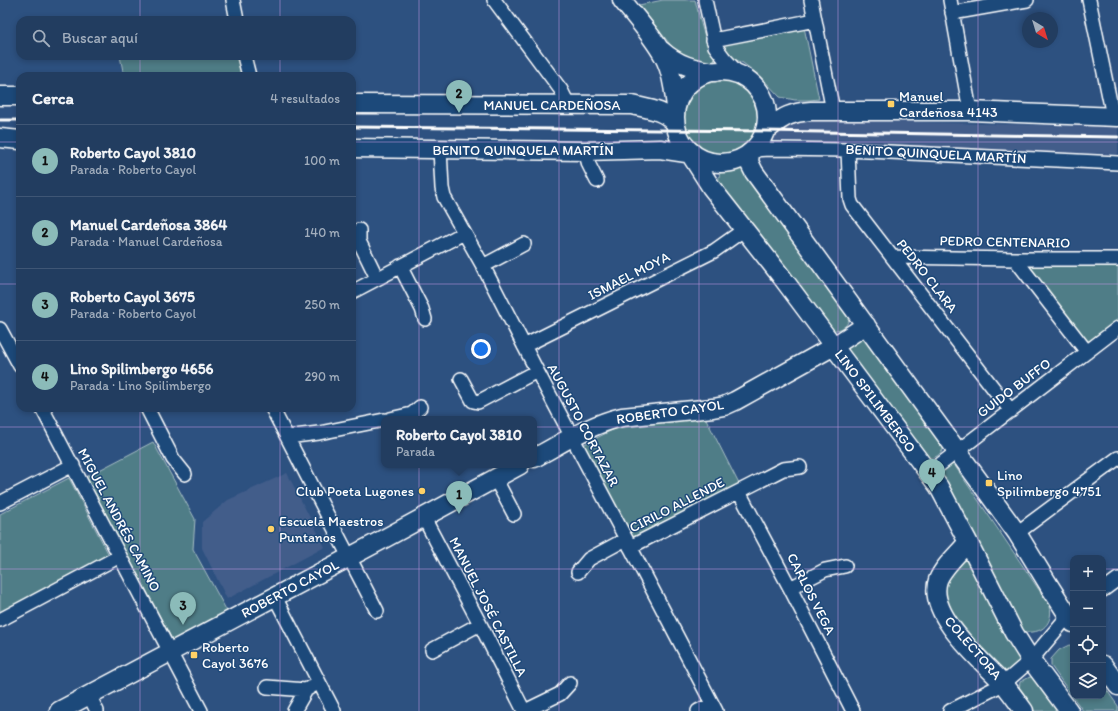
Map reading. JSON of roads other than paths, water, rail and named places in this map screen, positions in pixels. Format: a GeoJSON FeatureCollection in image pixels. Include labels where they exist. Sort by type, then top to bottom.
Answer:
{"type":"FeatureCollection","features":[{"type":"Feature","properties":{"kind":"main road","name":"LINO SPILIMBERGO"},"geometry":{"type":"LineString","coordinates":[[622,0],[660,50],[668,67],[679,136],[711,187],[834,346],[939,487],[1014,633],[1031,660],[1069,711]]}},
{"type":"Feature","properties":{"kind":"main road","name":"LINO SPILIMBERGO"},"geometry":{"type":"LineString","coordinates":[[660,50],[670,58],[692,68],[716,72],[728,72],[740,75],[750,81],[759,91],[765,102],[767,112],[765,131],[759,143],[752,152]]}},
{"type":"Feature","properties":{"kind":"main road","name":"LINO SPILIMBERGO"},"geometry":{"type":"LineString","coordinates":[[692,82],[703,75],[716,72]]}},
{"type":"Feature","properties":{"kind":"main road","name":"MANUEL CARDEÑOSA"},"geometry":{"type":"LineString","coordinates":[[356,104],[568,104],[632,106],[662,113],[670,117],[692,82]]}},
{"type":"Feature","properties":{"kind":"main road"},"geometry":{"type":"LineString","coordinates":[[759,91],[783,105],[811,111]]}},
{"type":"Feature","properties":{"kind":"main road"},"geometry":{"type":"LineString","coordinates":[[0,95],[16,96]]}},
{"type":"Feature","properties":{"kind":"main road","name":"MANUEL CARDEÑOSA"},"geometry":{"type":"LineString","coordinates":[[632,106],[655,100],[675,107]]}},
{"type":"Feature","properties":{"kind":"main road"},"geometry":{"type":"LineString","coordinates":[[765,131],[780,119],[790,114],[798,112],[833,110],[970,111],[1116,116]]}},
{"type":"Feature","properties":{"kind":"main road"},"geometry":{"type":"LineString","coordinates":[[0,138],[16,140]]}},
{"type":"Feature","properties":{"kind":"main road","name":"BENITO QUINQUELA MARTÍN"},"geometry":{"type":"LineString","coordinates":[[356,148],[586,151],[660,149],[689,151]]}},
{"type":"Feature","properties":{"kind":"main road"},"geometry":{"type":"LineString","coordinates":[[689,151],[708,161],[724,163],[741,159],[752,152]]}},
{"type":"Feature","properties":{"kind":"main road"},"geometry":{"type":"LineString","coordinates":[[752,152],[749,162],[754,172],[1017,533],[1070,615]]}},
{"type":"Feature","properties":{"kind":"main road","name":"ROBERTO CAYOL"},"geometry":{"type":"LineString","coordinates":[[537,456],[602,424],[622,418],[724,406],[834,346],[866,325]]}},
{"type":"Feature","properties":{"kind":"main road","name":"ROBERTO CAYOL"},"geometry":{"type":"LineString","coordinates":[[59,711],[350,558],[514,468]]}},
{"type":"Feature","properties":{"kind":"main road","name":"COLECTORA"},"geometry":{"type":"LineString","coordinates":[[968,542],[943,571],[938,581],[937,593],[940,608],[946,620],[965,644],[1003,684],[1024,711]]}},
{"type":"Feature","properties":{"kind":"main road"},"geometry":{"type":"LineString","coordinates":[[1106,669],[1118,686]]}},
{"type":"Feature","properties":{"kind":"street"},"geometry":{"type":"LineString","coordinates":[[233,0],[236,16]]}},
{"type":"Feature","properties":{"kind":"street"},"geometry":{"type":"LineString","coordinates":[[494,0],[561,90],[568,104]]}},
{"type":"Feature","properties":{"kind":"street"},"geometry":{"type":"LineString","coordinates":[[705,0],[715,46],[740,75]]}},
{"type":"Feature","properties":{"kind":"street"},"geometry":{"type":"LineString","coordinates":[[812,0],[833,110]]}},
{"type":"Feature","properties":{"kind":"street"},"geometry":{"type":"LineString","coordinates":[[950,0],[970,111]]}},
{"type":"Feature","properties":{"kind":"street"},"geometry":{"type":"LineString","coordinates":[[952,13],[1027,0]]}},
{"type":"Feature","properties":{"kind":"street"},"geometry":{"type":"LineString","coordinates":[[1089,0],[1116,116]]}},
{"type":"Feature","properties":{"kind":"street"},"geometry":{"type":"LineString","coordinates":[[713,40],[815,20]]}},
{"type":"Feature","properties":{"kind":"street"},"geometry":{"type":"LineString","coordinates":[[245,60],[247,72]]}},
{"type":"Feature","properties":{"kind":"street","name":"AUGUSTO CORTAZAR"},"geometry":{"type":"LineString","coordinates":[[440,149],[443,193],[483,266],[714,708]]}},
{"type":"Feature","properties":{"kind":"street","name":"BENITO QUINQUELA MARTÍN"},"geometry":{"type":"LineString","coordinates":[[752,152],[770,149],[848,150],[1118,163]]}},
{"type":"Feature","properties":{"kind":"street","name":"PEDRO CLARA"},"geometry":{"type":"LineString","coordinates":[[848,150],[850,199],[852,205],[1011,411]]}},
{"type":"Feature","properties":{"kind":"street"},"geometry":{"type":"LineString","coordinates":[[586,151],[588,165],[597,181]]}},
{"type":"Feature","properties":{"kind":"street","name":"ISMAEL MOYA"},"geometry":{"type":"LineString","coordinates":[[524,346],[714,251],[745,229]]}},
{"type":"Feature","properties":{"kind":"street"},"geometry":{"type":"LineString","coordinates":[[359,230],[359,241],[361,248],[377,278]]}},
{"type":"Feature","properties":{"kind":"street"},"geometry":{"type":"LineString","coordinates":[[356,290],[464,233]]}},
{"type":"Feature","properties":{"kind":"street"},"geometry":{"type":"LineString","coordinates":[[483,266],[524,244]]}},
{"type":"Feature","properties":{"kind":"street","name":"PEDRO CENTENARIO"},"geometry":{"type":"LineString","coordinates":[[892,257],[1118,259]]}},
{"type":"Feature","properties":{"kind":"street"},"geometry":{"type":"LineString","coordinates":[[1015,259],[1087,352]]}},
{"type":"Feature","properties":{"kind":"street"},"geometry":{"type":"LineString","coordinates":[[400,266],[422,309],[425,319]]}},
{"type":"Feature","properties":{"kind":"street","name":"GUIDO BUFFO"},"geometry":{"type":"LineString","coordinates":[[929,474],[1118,328]]}},
{"type":"Feature","properties":{"kind":"street"},"geometry":{"type":"LineString","coordinates":[[0,329],[16,359]]}},
{"type":"Feature","properties":{"kind":"street"},"geometry":{"type":"LineString","coordinates":[[462,379],[473,401],[478,402],[537,371]]}},
{"type":"Feature","properties":{"kind":"street"},"geometry":{"type":"LineString","coordinates":[[403,416],[412,414],[420,406]]}},
{"type":"Feature","properties":{"kind":"street","name":"MIGUEL ANDRÉS CAMINO"},"geometry":{"type":"LineString","coordinates":[[44,412],[201,711]]}},
{"type":"Feature","properties":{"kind":"street"},"geometry":{"type":"LineString","coordinates":[[150,412],[173,459],[186,474]]}},
{"type":"Feature","properties":{"kind":"street"},"geometry":{"type":"LineString","coordinates":[[274,412],[377,612]]}},
{"type":"Feature","properties":{"kind":"street"},"geometry":{"type":"LineString","coordinates":[[287,437],[319,433],[381,421]]}},
{"type":"Feature","properties":{"kind":"street"},"geometry":{"type":"LineString","coordinates":[[1017,533],[1118,458]]}},
{"type":"Feature","properties":{"kind":"street"},"geometry":{"type":"LineString","coordinates":[[0,503],[73,465]]}},
{"type":"Feature","properties":{"kind":"street","name":"CIRILO ALLENDE"},"geometry":{"type":"LineString","coordinates":[[578,572],[589,559],[628,543],[739,492],[783,469],[800,467]]}},
{"type":"Feature","properties":{"kind":"street"},"geometry":{"type":"LineString","coordinates":[[495,478],[514,514]]}},
{"type":"Feature","properties":{"kind":"street","name":"CARLOS VEGA"},"geometry":{"type":"LineString","coordinates":[[739,492],[853,711]]}},
{"type":"Feature","properties":{"kind":"street","name":"MANUEL JOSÉ CASTILLA"},"geometry":{"type":"LineString","coordinates":[[424,518],[525,711]]}},
{"type":"Feature","properties":{"kind":"street"},"geometry":{"type":"LineString","coordinates":[[0,620],[120,556]]}},
{"type":"Feature","properties":{"kind":"street"},"geometry":{"type":"LineString","coordinates":[[790,588],[825,570],[845,566]]}},
{"type":"Feature","properties":{"kind":"street"},"geometry":{"type":"LineString","coordinates":[[1106,588],[1118,579]]}},
{"type":"Feature","properties":{"kind":"street"},"geometry":{"type":"LineString","coordinates":[[275,598],[334,711]]}},
{"type":"Feature","properties":{"kind":"street"},"geometry":{"type":"LineString","coordinates":[[950,711],[1003,684],[1031,660],[1070,618]]}},
{"type":"Feature","properties":{"kind":"street"},"geometry":{"type":"LineString","coordinates":[[432,650],[480,624]]}},
{"type":"Feature","properties":{"kind":"street"},"geometry":{"type":"LineString","coordinates":[[294,711],[306,690],[319,682]]}},
{"type":"Feature","properties":{"kind":"street"},"geometry":{"type":"LineString","coordinates":[[525,711],[560,694],[570,683]]}},
{"type":"Feature","properties":{"kind":"street"},"geometry":{"type":"LineString","coordinates":[[267,686],[306,690]]}},
{"type":"Feature","properties":{"kind":"street"},"geometry":{"type":"LineString","coordinates":[[89,695],[97,711]]}},
{"type":"Feature","properties":{"kind":"street"},"geometry":{"type":"LineString","coordinates":[[698,711],[714,708]]}},
{"type":"Feature","properties":{"kind":"railway"},"geometry":{"type":"LineString","coordinates":[[0,120],[16,120]]}},
{"type":"Feature","properties":{"kind":"railway"},"geometry":{"type":"LineString","coordinates":[[356,127],[765,131],[1118,137]]}},
{"type":"Feature","properties":{"kind":"place","name":"Manuel Cardeñosa 4143"},"geometry":{"type":"Point","coordinates":[891,104]}},
{"type":"Feature","properties":{"kind":"place","name":"Manuel Cardeñosa 3864"},"geometry":{"type":"Point","coordinates":[459,113]}},
{"type":"Feature","properties":{"kind":"place","name":"Lino Spilimbergo 4751"},"geometry":{"type":"Point","coordinates":[989,483]}},
{"type":"Feature","properties":{"kind":"place","name":"Club Poeta Lugones"},"geometry":{"type":"Point","coordinates":[422,491]}},
{"type":"Feature","properties":{"kind":"place","name":"Lino Spilimbergo 4656"},"geometry":{"type":"Point","coordinates":[932,492]}},
{"type":"Feature","properties":{"kind":"place","name":"Roberto Cayol 3810"},"geometry":{"type":"Point","coordinates":[459,514]}},
{"type":"Feature","properties":{"kind":"place","name":"Escuela Maestros Puntanos"},"geometry":{"type":"Point","coordinates":[271,529]}},
{"type":"Feature","properties":{"kind":"place","name":"Roberto Cayol 3675"},"geometry":{"type":"Point","coordinates":[183,625]}},
{"type":"Feature","properties":{"kind":"place","name":"Roberto Cayol 3676"},"geometry":{"type":"Point","coordinates":[194,655]}}]}
